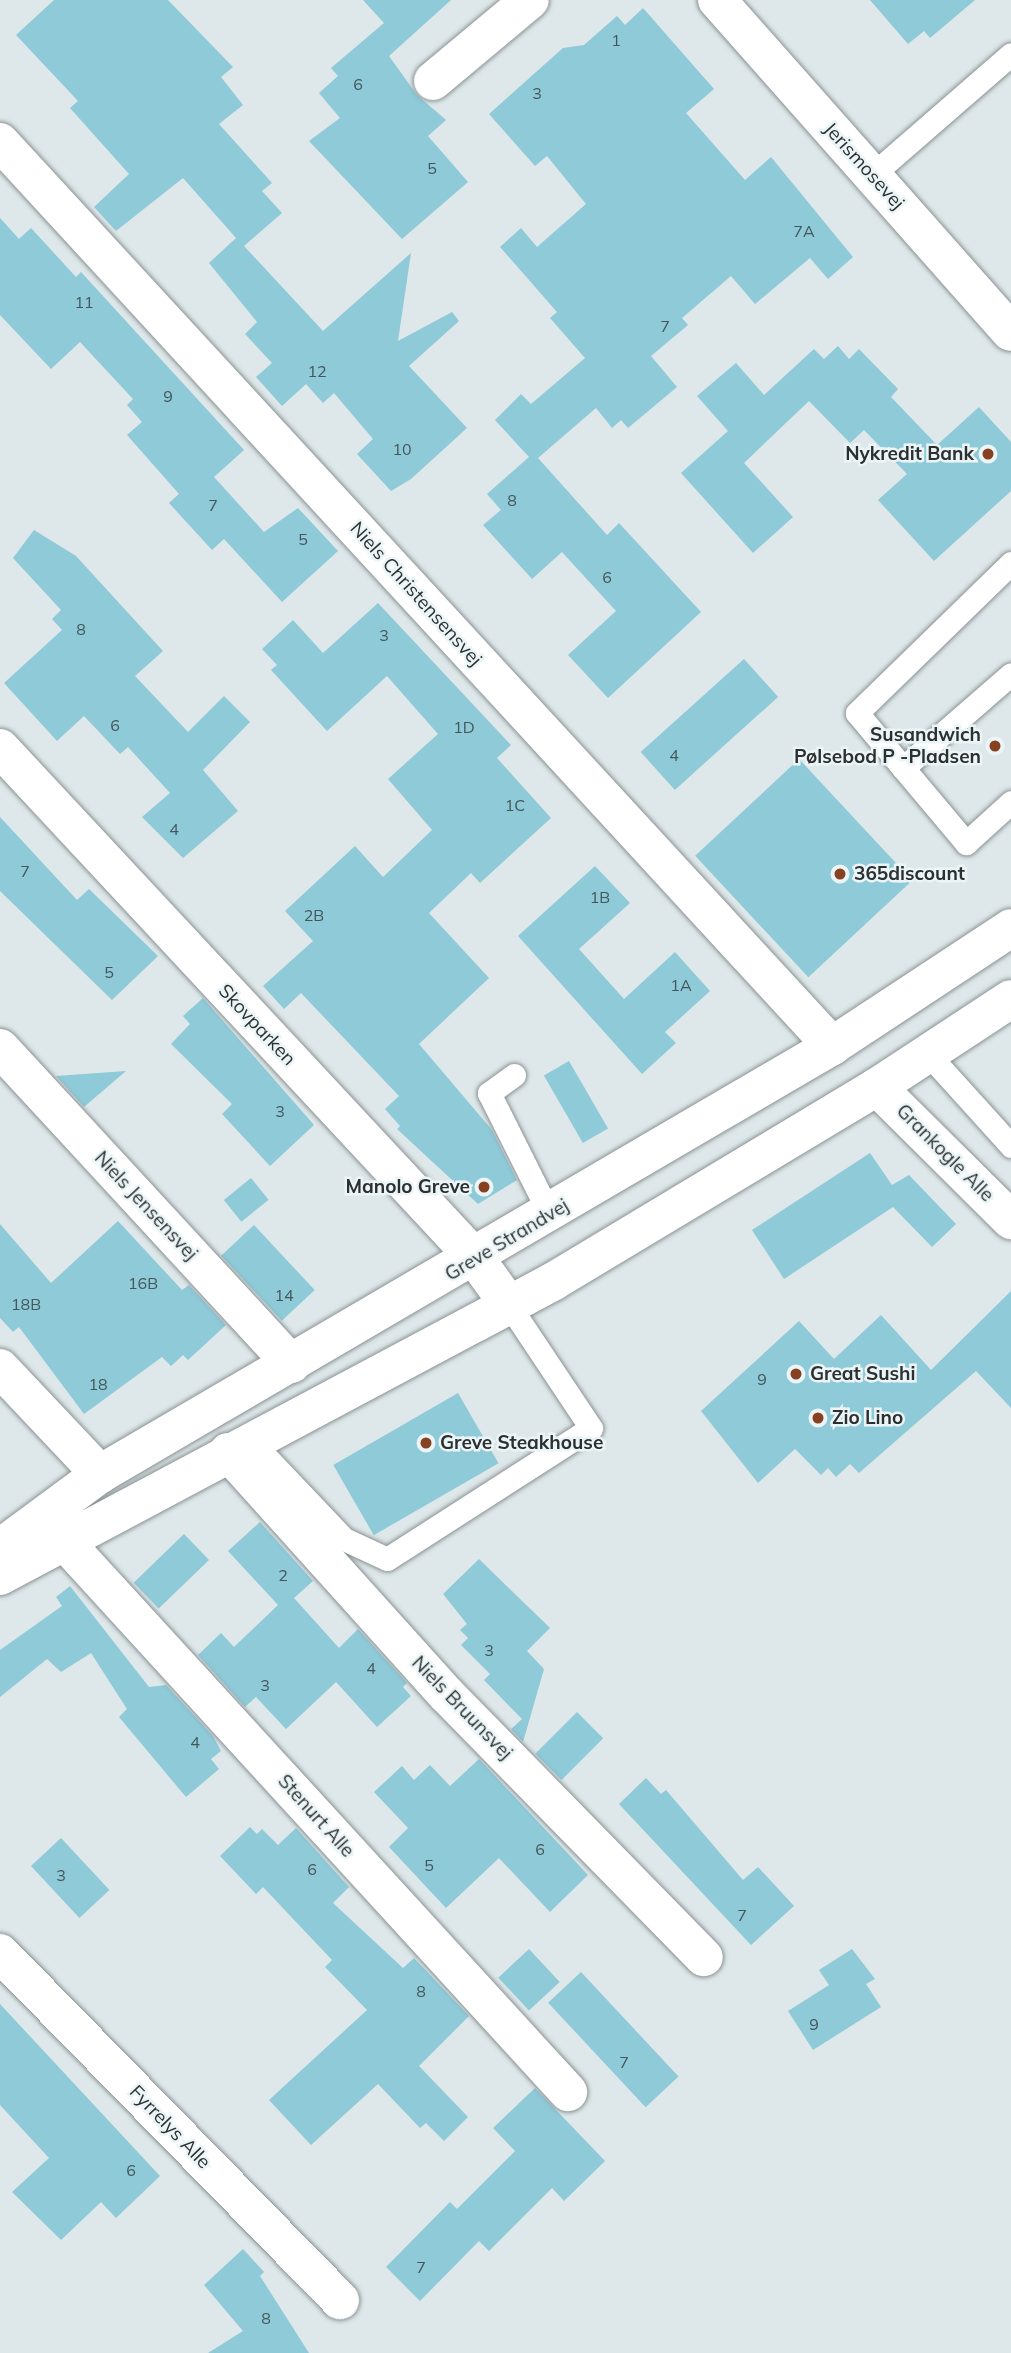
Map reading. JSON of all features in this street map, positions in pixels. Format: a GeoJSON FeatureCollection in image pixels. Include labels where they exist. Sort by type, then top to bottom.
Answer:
{"type":"FeatureCollection","features":[{"type":"Feature","properties":{"kind":"street"},"geometry":{"type":"LineString","coordinates":[[433,81],[530,0]]}},
{"type":"Feature","properties":{"kind":"street","name":"Jerismosevej"},"geometry":{"type":"LineString","coordinates":[[717,0],[1011,332]]}},
{"type":"Feature","properties":{"kind":"street","name":"Niels Christensensvej"},"geometry":{"type":"LineString","coordinates":[[0,142],[832,1046]]}},
{"type":"Feature","properties":{"kind":"street","name":"Skovparken"},"geometry":{"type":"LineString","coordinates":[[0,748],[476,1259],[509,1305]]}},
{"type":"Feature","properties":{"kind":"street","name":"Greve Strandvej"},"geometry":{"type":"LineString","coordinates":[[0,1548],[100,1474],[476,1259],[832,1046],[1011,928]]}},
{"type":"Feature","properties":{"kind":"street"},"geometry":{"type":"LineString","coordinates":[[0,1576],[509,1305],[877,1087],[1011,999]]}},
{"type":"Feature","properties":{"kind":"street","name":"Niels Jensensvej"},"geometry":{"type":"LineString","coordinates":[[0,1048],[292,1364]]}},
{"type":"Feature","properties":{"kind":"street","name":"Grankogle Alle"},"geometry":{"type":"LineString","coordinates":[[877,1087],[1011,1220]]}},
{"type":"Feature","properties":{"kind":"street"},"geometry":{"type":"LineString","coordinates":[[0,1368],[100,1474]]}},
{"type":"Feature","properties":{"kind":"street","name":"Niels Bruunsvej"},"geometry":{"type":"LineString","coordinates":[[239,1447],[447,1695],[704,1957]]}},
{"type":"Feature","properties":{"kind":"street","name":"Stenurt Alle"},"geometry":{"type":"LineString","coordinates":[[64,1541],[568,2092]]}},
{"type":"Feature","properties":{"kind":"street","name":"Fyrrelys Alle"},"geometry":{"type":"LineString","coordinates":[[0,1953],[340,2300]]}},
{"type":"Feature","properties":{"kind":"lane"},"geometry":{"type":"LineString","coordinates":[[872,175],[1011,54]]}},
{"type":"Feature","properties":{"kind":"lane"},"geometry":{"type":"LineString","coordinates":[[1011,563],[857,713],[966,843],[1011,802]]}},
{"type":"Feature","properties":{"kind":"lane"},"geometry":{"type":"LineString","coordinates":[[903,768],[1011,674]]}},
{"type":"Feature","properties":{"kind":"lane"},"geometry":{"type":"LineString","coordinates":[[928,1054],[1011,1146]]}},
{"type":"Feature","properties":{"kind":"lane"},"geometry":{"type":"LineString","coordinates":[[514,1075],[489,1093],[550,1215]]}},
{"type":"Feature","properties":{"kind":"lane"},"geometry":{"type":"LineString","coordinates":[[239,1447],[344,1539],[387,1559],[591,1427],[509,1305]]}},
{"type":"Feature","properties":{"kind":"building"},"geometry":{"type":"Polygon","coordinates":[[[54,0],[168,0],[233,67],[221,77],[243,105],[219,124],[272,183],[262,191],[282,213],[244,246],[323,331],[411,253],[398,341],[452,312],[459,321],[409,366],[467,428],[411,479],[391,491],[357,454],[373,439],[334,393],[323,403],[306,384],[282,406],[256,377],[272,363],[245,334],[257,322],[209,263],[236,238],[183,178],[116,231],[94,207],[129,174],[70,108],[78,101],[16,35],[54,0]]]}},
{"type":"Feature","properties":{"kind":"building"},"geometry":{"type":"Polygon","coordinates":[[[363,0],[451,0],[389,56],[417,95],[446,120],[428,136],[468,182],[402,239],[309,141],[340,118],[319,93],[338,76],[331,68],[384,23],[363,0]]]}},
{"type":"Feature","properties":{"kind":"building"},"geometry":{"type":"Polygon","coordinates":[[[870,0],[975,0],[930,38],[924,31],[908,44],[870,0]]]}},
{"type":"Feature","properties":{"kind":"building"},"geometry":{"type":"Polygon","coordinates":[[[643,8],[714,89],[686,113],[745,180],[771,157],[853,257],[828,279],[810,258],[755,304],[731,276],[682,318],[688,325],[651,356],[677,387],[628,428],[621,420],[612,428],[596,408],[538,458],[607,535],[619,523],[701,612],[608,698],[568,655],[616,611],[562,552],[532,579],[483,525],[501,510],[487,494],[529,457],[495,420],[521,394],[531,404],[585,358],[550,318],[557,312],[500,247],[521,228],[537,247],[586,204],[547,156],[535,166],[489,114],[563,48],[584,45],[617,16],[625,25],[643,8]]]}},
{"type":"Feature","properties":{"kind":"building"},"geometry":{"type":"Polygon","coordinates":[[[0,218],[19,239],[31,228],[76,277],[81,272],[244,450],[214,477],[264,532],[298,508],[338,551],[282,602],[224,539],[212,550],[169,503],[179,494],[127,435],[142,422],[127,405],[133,399],[80,342],[51,369],[0,315],[0,218]]]}},
{"type":"Feature","properties":{"kind":"building"},"geometry":{"type":"Polygon","coordinates":[[[838,346],[849,359],[859,349],[898,389],[891,397],[937,445],[979,407],[1011,442],[1011,491],[934,561],[878,500],[907,474],[864,430],[850,443],[809,401],[744,463],[793,517],[753,553],[681,473],[728,431],[697,396],[736,363],[764,395],[814,349],[824,359],[838,346]]]}},
{"type":"Feature","properties":{"kind":"building"},"geometry":{"type":"Polygon","coordinates":[[[34,530],[76,556],[163,651],[135,676],[188,732],[224,696],[250,722],[203,770],[238,811],[183,858],[142,817],[170,793],[128,747],[120,754],[84,716],[57,741],[4,683],[62,630],[52,619],[61,610],[13,558],[34,530]]]}},
{"type":"Feature","properties":{"kind":"building"},"geometry":{"type":"Polygon","coordinates":[[[378,603],[511,745],[497,758],[551,818],[480,883],[471,873],[429,913],[489,978],[419,1044],[492,1130],[517,1180],[478,1204],[397,1129],[400,1126],[385,1109],[399,1096],[301,993],[284,1009],[263,986],[313,941],[285,911],[355,846],[383,877],[432,830],[388,779],[438,734],[387,676],[327,731],[271,670],[277,665],[262,649],[293,620],[323,653],[378,603]]]}},
{"type":"Feature","properties":{"kind":"building"},"geometry":{"type":"Polygon","coordinates":[[[744,659],[778,697],[675,790],[641,752],[744,659]]]}},
{"type":"Feature","properties":{"kind":"building"},"geometry":{"type":"Polygon","coordinates":[[[799,759],[912,880],[808,977],[695,856],[799,759]]]}},
{"type":"Feature","properties":{"kind":"building"},"geometry":{"type":"Polygon","coordinates":[[[0,817],[77,900],[89,889],[158,956],[112,1000],[0,891],[0,817]]]}},
{"type":"Feature","properties":{"kind":"building"},"geometry":{"type":"Polygon","coordinates":[[[595,866],[630,903],[579,949],[624,999],[675,952],[710,991],[665,1032],[676,1043],[642,1074],[518,936],[595,866]]]}},
{"type":"Feature","properties":{"kind":"building"},"geometry":{"type":"Polygon","coordinates":[[[203,998],[314,1125],[270,1166],[222,1114],[232,1104],[171,1044],[190,1024],[183,1016],[203,998]]]}},
{"type":"Feature","properties":{"kind":"building"},"geometry":{"type":"Polygon","coordinates":[[[569,1061],[608,1129],[583,1143],[544,1076],[569,1061]]]}},
{"type":"Feature","properties":{"kind":"building"},"geometry":{"type":"Polygon","coordinates":[[[126,1071],[84,1107],[56,1076],[126,1071]]]}},
{"type":"Feature","properties":{"kind":"building"},"geometry":{"type":"Polygon","coordinates":[[[870,1153],[892,1185],[909,1175],[956,1224],[932,1247],[893,1207],[784,1279],[752,1230],[870,1153]]]}},
{"type":"Feature","properties":{"kind":"building"},"geometry":{"type":"Polygon","coordinates":[[[251,1178],[269,1200],[241,1222],[224,1200],[251,1178]]]}},
{"type":"Feature","properties":{"kind":"building"},"geometry":{"type":"Polygon","coordinates":[[[118,1221],[182,1290],[189,1285],[226,1325],[188,1360],[183,1355],[171,1366],[162,1357],[84,1414],[19,1327],[13,1332],[0,1318],[0,1224],[51,1283],[118,1221]]]}},
{"type":"Feature","properties":{"kind":"building"},"geometry":{"type":"Polygon","coordinates":[[[254,1225],[315,1290],[282,1321],[221,1256],[254,1225]]]}},
{"type":"Feature","properties":{"kind":"building"},"geometry":{"type":"Polygon","coordinates":[[[1011,1291],[1011,1408],[976,1371],[859,1473],[850,1464],[836,1477],[828,1468],[821,1475],[795,1449],[758,1483],[701,1411],[799,1321],[834,1359],[881,1315],[931,1370],[1011,1291]]]}},
{"type":"Feature","properties":{"kind":"building"},"geometry":{"type":"Polygon","coordinates":[[[458,1393],[498,1463],[374,1535],[333,1465],[458,1393]]]}},
{"type":"Feature","properties":{"kind":"building"},"geometry":{"type":"Polygon","coordinates":[[[260,1522],[313,1581],[294,1598],[339,1648],[358,1629],[407,1683],[403,1687],[411,1696],[377,1727],[336,1682],[286,1729],[256,1697],[245,1707],[198,1655],[221,1633],[234,1647],[278,1605],[228,1551],[260,1522]]]}},
{"type":"Feature","properties":{"kind":"building"},"geometry":{"type":"Polygon","coordinates":[[[184,1534],[209,1560],[159,1609],[134,1583],[184,1534]]]}},
{"type":"Feature","properties":{"kind":"building"},"geometry":{"type":"Polygon","coordinates":[[[479,1559],[550,1628],[527,1651],[544,1669],[523,1742],[511,1729],[522,1719],[484,1680],[490,1674],[461,1645],[468,1638],[460,1630],[467,1624],[443,1594],[479,1559]]]}},
{"type":"Feature","properties":{"kind":"building"},"geometry":{"type":"Polygon","coordinates":[[[70,1586],[149,1687],[166,1685],[213,1736],[221,1751],[211,1759],[219,1769],[186,1797],[119,1717],[127,1709],[91,1653],[61,1672],[47,1659],[0,1697],[0,1650],[62,1606],[56,1597],[70,1586]]]}},
{"type":"Feature","properties":{"kind":"building"},"geometry":{"type":"Polygon","coordinates":[[[577,1712],[603,1738],[561,1780],[535,1754],[577,1712]]]}},
{"type":"Feature","properties":{"kind":"building"},"geometry":{"type":"Polygon","coordinates":[[[479,1759],[588,1875],[550,1912],[499,1858],[446,1908],[389,1847],[408,1828],[374,1792],[402,1766],[414,1780],[430,1765],[450,1786],[479,1759]]]}},
{"type":"Feature","properties":{"kind":"building"},"geometry":{"type":"Polygon","coordinates":[[[646,1778],[661,1794],[666,1790],[743,1880],[758,1867],[794,1906],[751,1945],[619,1804],[646,1778]]]}},
{"type":"Feature","properties":{"kind":"building"},"geometry":{"type":"Polygon","coordinates":[[[250,1827],[257,1834],[262,1829],[278,1845],[296,1828],[349,1887],[333,1903],[403,1968],[414,1958],[469,2016],[419,2066],[468,2117],[444,2141],[426,2123],[420,2128],[378,2084],[311,2145],[269,2100],[367,2010],[325,1967],[332,1960],[263,1887],[256,1894],[220,1856],[250,1827]]]}},
{"type":"Feature","properties":{"kind":"building"},"geometry":{"type":"Polygon","coordinates":[[[61,1838],[109,1890],[79,1918],[31,1866],[61,1838]]]}},
{"type":"Feature","properties":{"kind":"building"},"geometry":{"type":"Polygon","coordinates":[[[529,1949],[560,1982],[529,2011],[498,1978],[529,1949]]]}},
{"type":"Feature","properties":{"kind":"building"},"geometry":{"type":"Polygon","coordinates":[[[852,1949],[875,1979],[866,1984],[881,2007],[813,2050],[788,2011],[829,1985],[819,1970],[852,1949]]]}},
{"type":"Feature","properties":{"kind":"building"},"geometry":{"type":"Polygon","coordinates":[[[581,1972],[679,2077],[646,2107],[548,2003],[581,1972]]]}},
{"type":"Feature","properties":{"kind":"building"},"geometry":{"type":"Polygon","coordinates":[[[0,2004],[160,2176],[116,2218],[101,2202],[61,2240],[12,2192],[49,2158],[0,2105],[0,2004]]]}},
{"type":"Feature","properties":{"kind":"building"},"geometry":{"type":"Polygon","coordinates":[[[535,2088],[605,2161],[564,2201],[552,2188],[489,2251],[479,2241],[420,2301],[386,2267],[450,2202],[457,2209],[515,2151],[493,2128],[535,2088]]]}},
{"type":"Feature","properties":{"kind":"building"},"geometry":{"type":"Polygon","coordinates":[[[243,2249],[264,2272],[260,2276],[309,2353],[208,2353],[243,2331],[204,2285],[243,2249]]]}},
{"type":"Feature","properties":{"kind":"place","name":"Nykredit Bank"},"geometry":{"type":"Point","coordinates":[988,454]}},
{"type":"Feature","properties":{"kind":"place","name":"Susandwich Pølsebod P -Pladsen"},"geometry":{"type":"Point","coordinates":[995,746]}},
{"type":"Feature","properties":{"kind":"place","name":"365discount"},"geometry":{"type":"Point","coordinates":[840,874]}},
{"type":"Feature","properties":{"kind":"place","name":"Manolo Greve"},"geometry":{"type":"Point","coordinates":[484,1187]}},
{"type":"Feature","properties":{"kind":"place","name":"Great Sushi"},"geometry":{"type":"Point","coordinates":[796,1374]}},
{"type":"Feature","properties":{"kind":"place","name":"Zio Lino"},"geometry":{"type":"Point","coordinates":[818,1418]}},
{"type":"Feature","properties":{"kind":"place","name":"Greve Steakhouse"},"geometry":{"type":"Point","coordinates":[426,1443]}}]}
